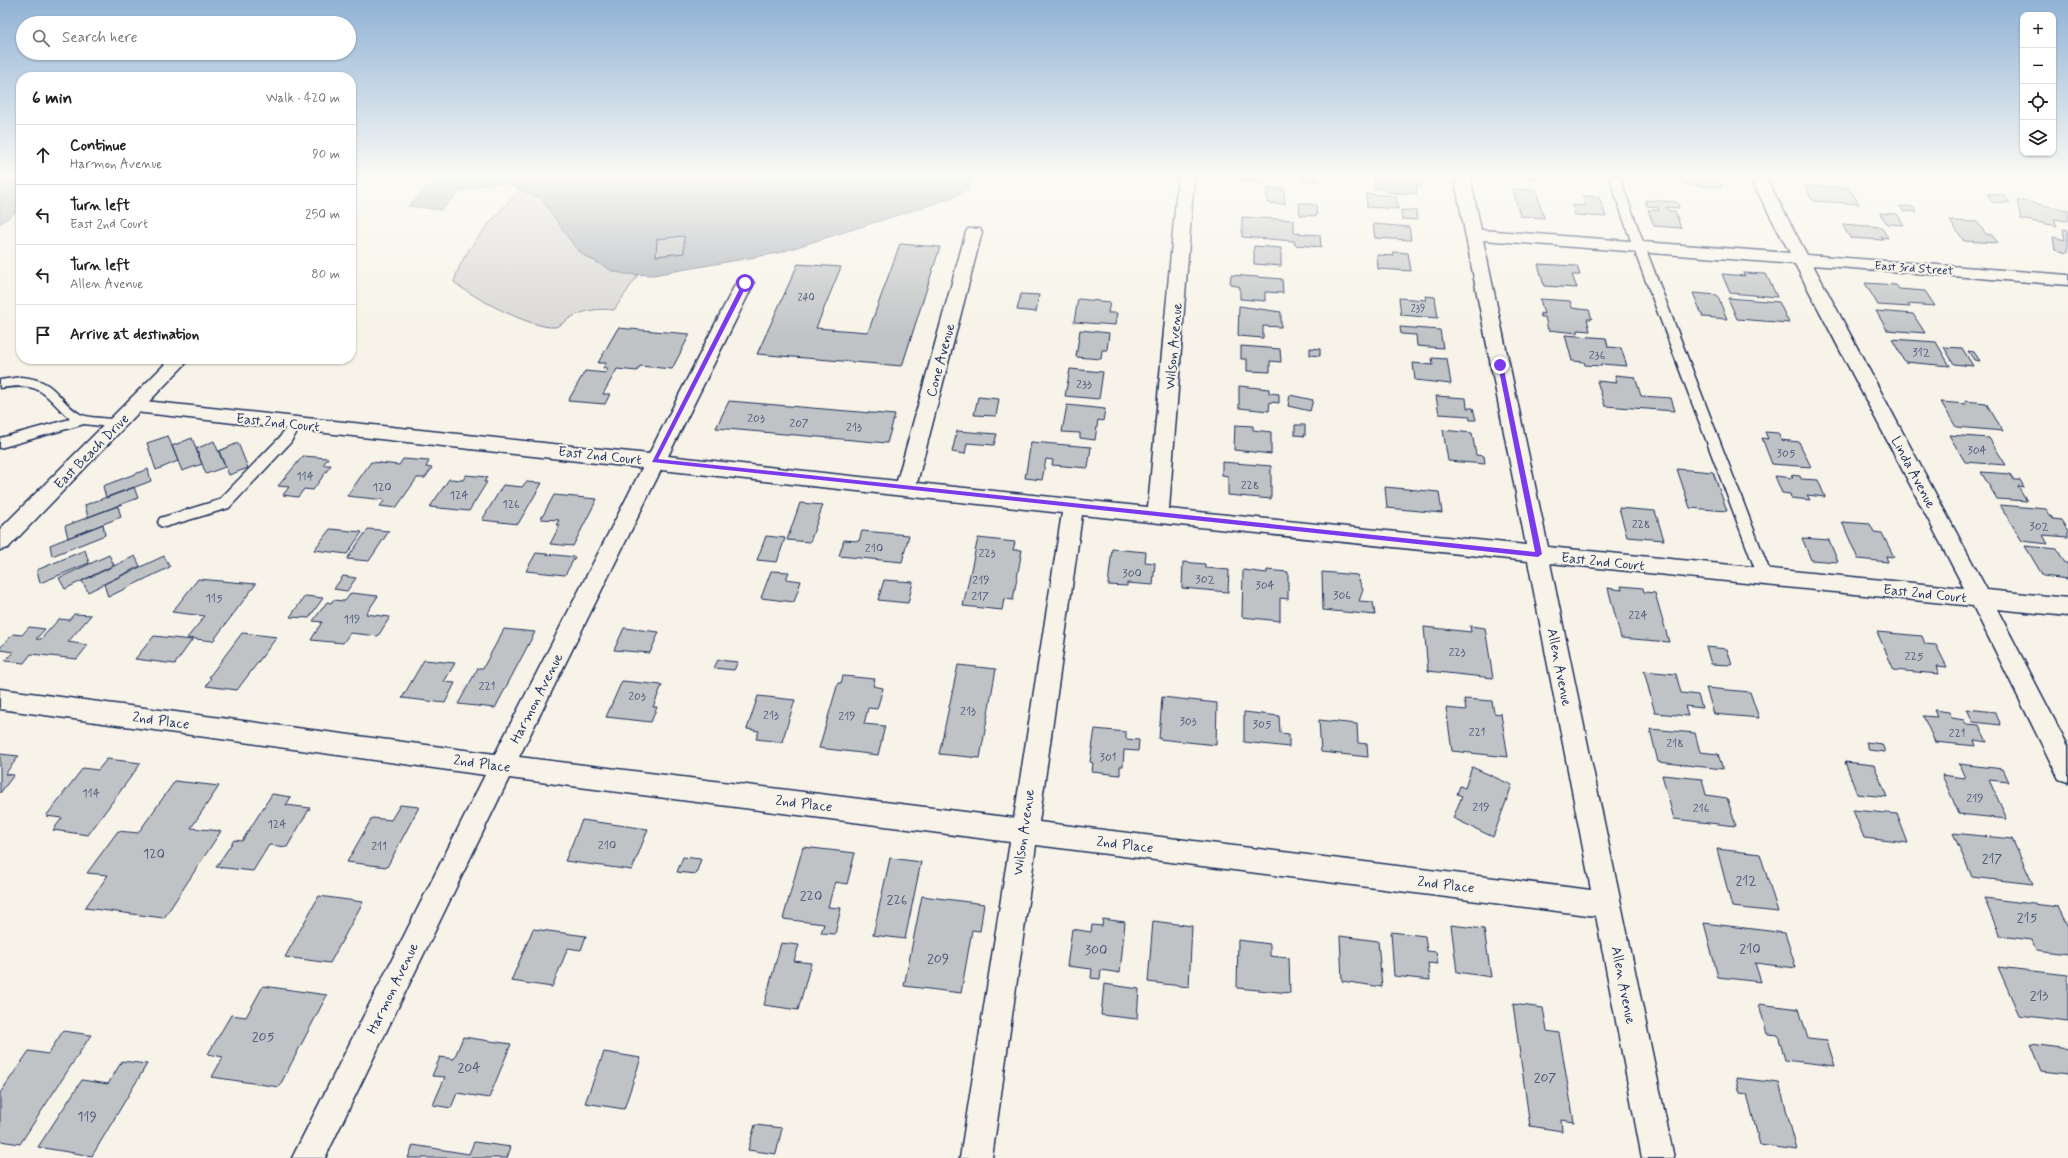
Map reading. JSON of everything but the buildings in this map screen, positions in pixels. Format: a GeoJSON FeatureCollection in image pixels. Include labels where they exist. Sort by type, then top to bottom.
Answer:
{"type":"FeatureCollection","features":[{"type":"Feature","properties":{"kind":"street","name":"Wilson Avenue"},"geometry":{"type":"LineString","coordinates":[[1158,516],[1182,230]]}},
{"type":"Feature","properties":{"kind":"street","name":"Allen Avenue"},"geometry":{"type":"LineString","coordinates":[[1473,230],[1658,1158]]}},
{"type":"Feature","properties":{"kind":"street","name":"Linda Avenue"},"geometry":{"type":"LineString","coordinates":[[1787,230],[1981,599],[2068,771]]}},
{"type":"Feature","properties":{"kind":"street","name":"Cone Avenue"},"geometry":{"type":"LineString","coordinates":[[905,488],[974,232]]}},
{"type":"Feature","properties":{"kind":"street","name":"East 3rd Street"},"geometry":{"type":"LineString","coordinates":[[1474,234],[2068,280]]}},
{"type":"Feature","properties":{"kind":"street","name":"Harmon Avenue"},"geometry":{"type":"LineString","coordinates":[[308,1158],[654,461],[745,283]]}},
{"type":"Feature","properties":{"kind":"street","name":"East Beach Drive"},"geometry":{"type":"LineString","coordinates":[[0,542],[176,364]]}},
{"type":"Feature","properties":{"kind":"street","name":"East 2nd Court"},"geometry":{"type":"LineString","coordinates":[[135,406],[1158,516],[2068,607]]}},
{"type":"Feature","properties":{"kind":"street","name":"Wilson Avenue"},"geometry":{"type":"LineString","coordinates":[[976,1158],[1073,507]]}},
{"type":"Feature","properties":{"kind":"street","name":"2nd Place"},"geometry":{"type":"LineString","coordinates":[[0,698],[502,766],[1608,905]]}},
{"type":"Feature","properties":{"kind":"lane"},"geometry":{"type":"LineString","coordinates":[[1633,230],[1765,577]]}},
{"type":"Feature","properties":{"kind":"lane"},"geometry":{"type":"LineString","coordinates":[[0,384],[21,381],[34,382],[43,386],[77,419],[117,424]]}},
{"type":"Feature","properties":{"kind":"lane"},"geometry":{"type":"LineString","coordinates":[[0,443],[84,420]]}},
{"type":"Feature","properties":{"kind":"lane"},"geometry":{"type":"LineString","coordinates":[[165,522],[224,504],[285,440],[295,424]]}},
{"type":"Feature","properties":{"kind":"shaded area"},"geometry":{"type":"Polygon","coordinates":[[[484,230],[563,230],[575,247],[585,256],[613,271],[638,275],[614,310],[603,309],[586,311],[575,315],[556,327],[532,323],[487,303],[454,282],[458,269],[484,230]]]}},
{"type":"Feature","properties":{"kind":"shaded area"},"geometry":{"type":"Polygon","coordinates":[[[563,230],[851,230],[778,253],[653,275],[625,274],[613,271],[585,256],[575,247],[563,230]]]}},
{"type":"Feature","properties":{"kind":"route"},"geometry":{"type":"LineString","coordinates":[[745,283],[654,461],[1073,507],[1538,554],[1536,536],[1500,365]]}}]}
